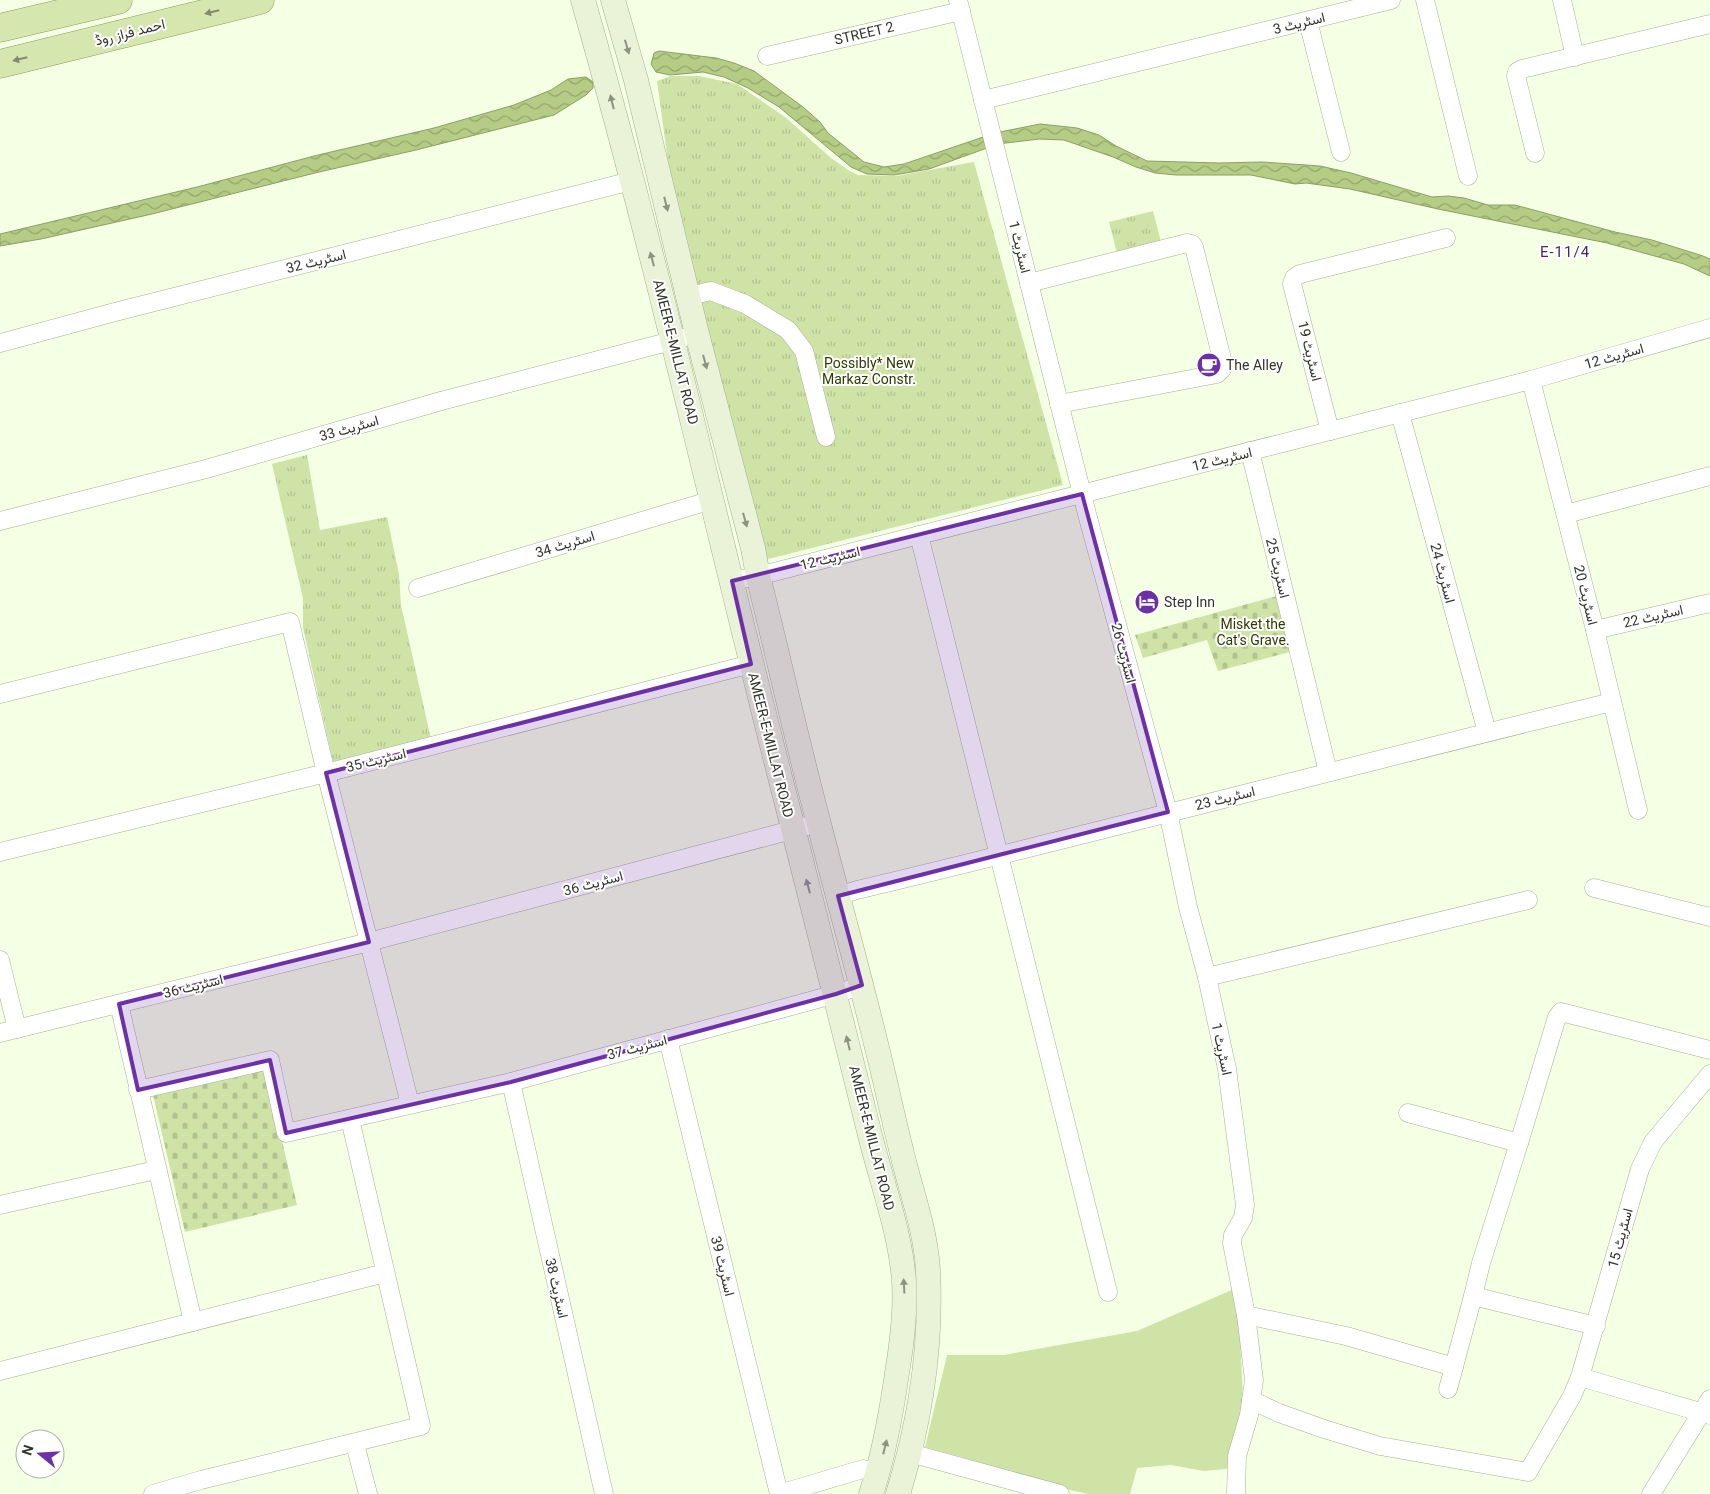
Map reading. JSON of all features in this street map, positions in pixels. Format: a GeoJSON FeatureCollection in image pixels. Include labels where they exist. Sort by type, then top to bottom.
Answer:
{"type":"FeatureCollection","features":[{"type":"Feature","properties":{"kind":"main road"},"geometry":{"type":"LineString","coordinates":[[0,28],[118,0]]}},
{"type":"Feature","properties":{"kind":"main road","name":"احمد فراز روڈ"},"geometry":{"type":"LineString","coordinates":[[0,64],[260,0]]}},
{"type":"Feature","properties":{"kind":"main road","name":"AMEER-E-MILLAT ROAD"},"geometry":{"type":"LineString","coordinates":[[584,0],[674,340],[750,664],[901,1252],[905,1309],[900,1354],[886,1443],[871,1494]]}},
{"type":"Feature","properties":{"kind":"main road","name":"AMEER-E-MILLAT ROAD"},"geometry":{"type":"LineString","coordinates":[[614,0],[636,80],[697,334],[753,548],[758,576],[818,823],[862,985],[927,1257],[927,1346],[922,1394],[910,1453],[898,1494]]}},
{"type":"Feature","properties":{"kind":"main road"},"geometry":{"type":"LineString","coordinates":[[42,19],[50,51]]}},
{"type":"Feature","properties":{"kind":"street","name":"اسٹریٹ 3"},"geometry":{"type":"LineString","coordinates":[[983,100],[1391,0]]}},
{"type":"Feature","properties":{"kind":"street"},"geometry":{"type":"LineString","coordinates":[[1425,0],[1468,176]]}},
{"type":"Feature","properties":{"kind":"street"},"geometry":{"type":"LineString","coordinates":[[1562,0],[1575,57]]}},
{"type":"Feature","properties":{"kind":"street","name":"STREET 2"},"geometry":{"type":"LineString","coordinates":[[767,56],[960,6]]}},
{"type":"Feature","properties":{"kind":"street","name":"اسٹریٹ 1"},"geometry":{"type":"LineString","coordinates":[[960,6],[1082,494]]}},
{"type":"Feature","properties":{"kind":"street"},"geometry":{"type":"LineString","coordinates":[[1308,20],[1341,152]]}},
{"type":"Feature","properties":{"kind":"street"},"geometry":{"type":"LineString","coordinates":[[1535,153],[1516,76],[1522,69],[1710,24]]}},
{"type":"Feature","properties":{"kind":"street","name":"اسٹریٹ 32"},"geometry":{"type":"LineString","coordinates":[[0,343],[632,181]]}},
{"type":"Feature","properties":{"kind":"street","name":"اسٹریٹ 19"},"geometry":{"type":"LineString","coordinates":[[1330,431],[1292,284],[1294,278],[1300,274],[1446,238]]}},
{"type":"Feature","properties":{"kind":"street"},"geometry":{"type":"LineString","coordinates":[[1029,283],[1187,243],[1192,244],[1194,247],[1222,362],[1222,369],[1217,374],[1059,404]]}},
{"type":"Feature","properties":{"kind":"street"},"geometry":{"type":"LineString","coordinates":[[688,296],[711,291],[745,304],[788,330],[804,351],[826,437]]}},
{"type":"Feature","properties":{"kind":"street","name":"اسٹریٹ 12"},"geometry":{"type":"LineString","coordinates":[[732,581],[1400,414],[1531,380],[1710,328]]}},
{"type":"Feature","properties":{"kind":"street","name":"اسٹریٹ 33"},"geometry":{"type":"LineString","coordinates":[[0,521],[206,469],[441,401],[697,334]]}},
{"type":"Feature","properties":{"kind":"street","name":"اسٹریٹ 20"},"geometry":{"type":"LineString","coordinates":[[1531,380],[1595,630],[1638,810]]}},
{"type":"Feature","properties":{"kind":"street","name":"اسٹریٹ 24"},"geometry":{"type":"LineString","coordinates":[[1400,414],[1487,732]]}},
{"type":"Feature","properties":{"kind":"street","name":"اسٹریٹ 25"},"geometry":{"type":"LineString","coordinates":[[1250,452],[1328,772]]}},
{"type":"Feature","properties":{"kind":"street"},"geometry":{"type":"LineString","coordinates":[[1566,514],[1710,476]]}},
{"type":"Feature","properties":{"kind":"street","name":"اسٹریٹ 26"},"geometry":{"type":"LineString","coordinates":[[1082,494],[1168,812]]}},
{"type":"Feature","properties":{"kind":"street","name":"اسٹریٹ 34"},"geometry":{"type":"LineString","coordinates":[[418,588],[712,500]]}},
{"type":"Feature","properties":{"kind":"street"},"geometry":{"type":"LineString","coordinates":[[920,535],[1108,1292]]}},
{"type":"Feature","properties":{"kind":"street","name":"اسٹریٹ 22"},"geometry":{"type":"LineString","coordinates":[[1595,630],[1710,603]]}},
{"type":"Feature","properties":{"kind":"street"},"geometry":{"type":"LineString","coordinates":[[0,694],[290,622],[326,773],[410,1104]]}},
{"type":"Feature","properties":{"kind":"street","name":"اسٹریٹ 35"},"geometry":{"type":"LineString","coordinates":[[0,852],[326,773],[750,664]]}},
{"type":"Feature","properties":{"kind":"street","name":"اسٹریٹ 23"},"geometry":{"type":"LineString","coordinates":[[838,896],[1612,702]]}},
{"type":"Feature","properties":{"kind":"street","name":"اسٹریٹ 1"},"geometry":{"type":"LineString","coordinates":[[1168,812],[1188,907],[1207,977],[1227,1069],[1245,1205],[1243,1218],[1233,1235],[1232,1243],[1246,1316],[1254,1380],[1247,1423],[1237,1456],[1236,1494]]}},
{"type":"Feature","properties":{"kind":"street","name":"اسٹریٹ 36"},"geometry":{"type":"LineString","coordinates":[[8,1031],[369,942],[818,823]]}},
{"type":"Feature","properties":{"kind":"street"},"geometry":{"type":"LineString","coordinates":[[1594,888],[1710,917]]}},
{"type":"Feature","properties":{"kind":"street"},"geometry":{"type":"LineString","coordinates":[[1207,977],[1528,900]]}},
{"type":"Feature","properties":{"kind":"street"},"geometry":{"type":"LineString","coordinates":[[0,960],[8,1031]]}},
{"type":"Feature","properties":{"kind":"street","name":"اسٹریٹ 37"},"geometry":{"type":"LineString","coordinates":[[138,1090],[270,1060],[286,1133],[511,1082],[836,994],[862,985]]}},
{"type":"Feature","properties":{"kind":"street"},"geometry":{"type":"LineString","coordinates":[[119,1004],[192,1322]]}},
{"type":"Feature","properties":{"kind":"street"},"geometry":{"type":"LineString","coordinates":[[1448,1389],[1474,1296],[1481,1263],[1557,1017],[1561,1012],[1710,1050]]}},
{"type":"Feature","properties":{"kind":"street","name":"اسٹریٹ 39"},"geometry":{"type":"LineString","coordinates":[[668,1039],[779,1494]]}},
{"type":"Feature","properties":{"kind":"street","name":"اسٹریٹ 15"},"geometry":{"type":"LineString","coordinates":[[1251,1400],[1324,1430],[1380,1446],[1528,1472],[1572,1396],[1580,1377],[1640,1169],[1653,1142],[1710,1074]]}},
{"type":"Feature","properties":{"kind":"street","name":"اسٹریٹ 38"},"geometry":{"type":"LineString","coordinates":[[511,1082],[600,1493]]}},
{"type":"Feature","properties":{"kind":"street"},"geometry":{"type":"LineString","coordinates":[[1408,1113],[1519,1143]]}},
{"type":"Feature","properties":{"kind":"street"},"geometry":{"type":"LineString","coordinates":[[153,1494],[203,1487],[421,1426],[350,1119]]}},
{"type":"Feature","properties":{"kind":"street"},"geometry":{"type":"LineString","coordinates":[[0,1205],[156,1170]]}},
{"type":"Feature","properties":{"kind":"street"},"geometry":{"type":"LineString","coordinates":[[0,1371],[385,1273]]}},
{"type":"Feature","properties":{"kind":"street"},"geometry":{"type":"LineString","coordinates":[[1474,1296],[1596,1326]]}},
{"type":"Feature","properties":{"kind":"street"},"geometry":{"type":"LineString","coordinates":[[1246,1316],[1346,1336],[1454,1366]]}},
{"type":"Feature","properties":{"kind":"street"},"geometry":{"type":"LineString","coordinates":[[1580,1377],[1707,1409],[1651,1494]]}},
{"type":"Feature","properties":{"kind":"street"},"geometry":{"type":"LineString","coordinates":[[355,1444],[368,1494]]}},
{"type":"Feature","properties":{"kind":"street"},"geometry":{"type":"LineString","coordinates":[[910,1453],[1060,1494]]}},
{"type":"Feature","properties":{"kind":"street"},"geometry":{"type":"LineString","coordinates":[[779,1494],[863,1469],[878,1472]]}},
{"type":"Feature","properties":{"kind":"highlighted area"},"geometry":{"type":"Polygon","coordinates":[[[1082,494],[1168,812],[838,896],[862,985],[836,994],[511,1082],[286,1133],[270,1060],[138,1090],[119,1004],[369,942],[326,773],[751,664],[732,581],[1082,494]]]}},
{"type":"Feature","properties":{"kind":"green space","name":"Possibly* New Markaz Constr."},"geometry":{"type":"Polygon","coordinates":[[[671,76],[699,76],[737,84],[785,117],[831,158],[858,175],[896,176],[974,162],[1063,485],[752,563],[678,235],[657,81],[671,76]]]}},
{"type":"Feature","properties":{"kind":"green space"},"geometry":{"type":"Polygon","coordinates":[[[1153,211],[1162,246],[1118,257],[1109,222],[1153,211]]]}},
{"type":"Feature","properties":{"kind":"green space"},"geometry":{"type":"Polygon","coordinates":[[[307,455],[320,530],[387,517],[399,574],[401,605],[431,739],[334,766],[303,628],[303,598],[272,464],[307,455]]]}},
{"type":"Feature","properties":{"kind":"green space","name":"Misket the Cat's Grave."},"geometry":{"type":"Polygon","coordinates":[[[1277,596],[1290,652],[1218,671],[1207,640],[1143,658],[1135,635],[1277,596]]]}},
{"type":"Feature","properties":{"kind":"green space"},"geometry":{"type":"Polygon","coordinates":[[[265,1068],[297,1205],[185,1232],[153,1095],[265,1068]]]}},
{"type":"Feature","properties":{"kind":"green space"},"geometry":{"type":"Polygon","coordinates":[[[1241,1286],[1240,1336],[1244,1419],[1231,1464],[1226,1469],[1204,1471],[1171,1465],[1137,1468],[1130,1494],[1089,1494],[925,1447],[947,1355],[1004,1355],[1137,1331],[1241,1286]]]}},
{"type":"Feature","properties":{"kind":"water"},"geometry":{"type":"Polygon","coordinates":[[[659,51],[716,58],[754,71],[803,107],[820,122],[828,133],[864,162],[884,167],[904,164],[995,133],[1040,124],[1077,128],[1099,135],[1116,146],[1147,161],[1262,162],[1320,166],[1351,173],[1432,197],[1464,198],[1488,205],[1515,205],[1652,240],[1703,256],[1710,259],[1710,276],[1684,264],[1607,243],[1350,189],[1306,183],[1295,184],[1251,175],[1176,175],[1155,173],[1064,140],[1039,139],[998,144],[929,169],[894,175],[867,174],[851,167],[779,107],[748,88],[724,77],[703,72],[670,75],[656,72],[651,64],[654,53],[659,51]]]}},
{"type":"Feature","properties":{"kind":"water"},"geometry":{"type":"Polygon","coordinates":[[[586,77],[593,82],[593,88],[586,95],[554,115],[152,214],[41,239],[0,246],[0,234],[434,128],[514,105],[551,90],[568,79],[586,77]]]}},
{"type":"Feature","properties":{"kind":"place","name":"The Alley"},"geometry":{"type":"Point","coordinates":[1209,365]}},
{"type":"Feature","properties":{"kind":"place","name":"Step Inn"},"geometry":{"type":"Point","coordinates":[1147,602]}},
{"type":"Feature","properties":{"kind":"district","name":"E-11/4"},"geometry":{"type":"Point","coordinates":[1565,252]}}]}
